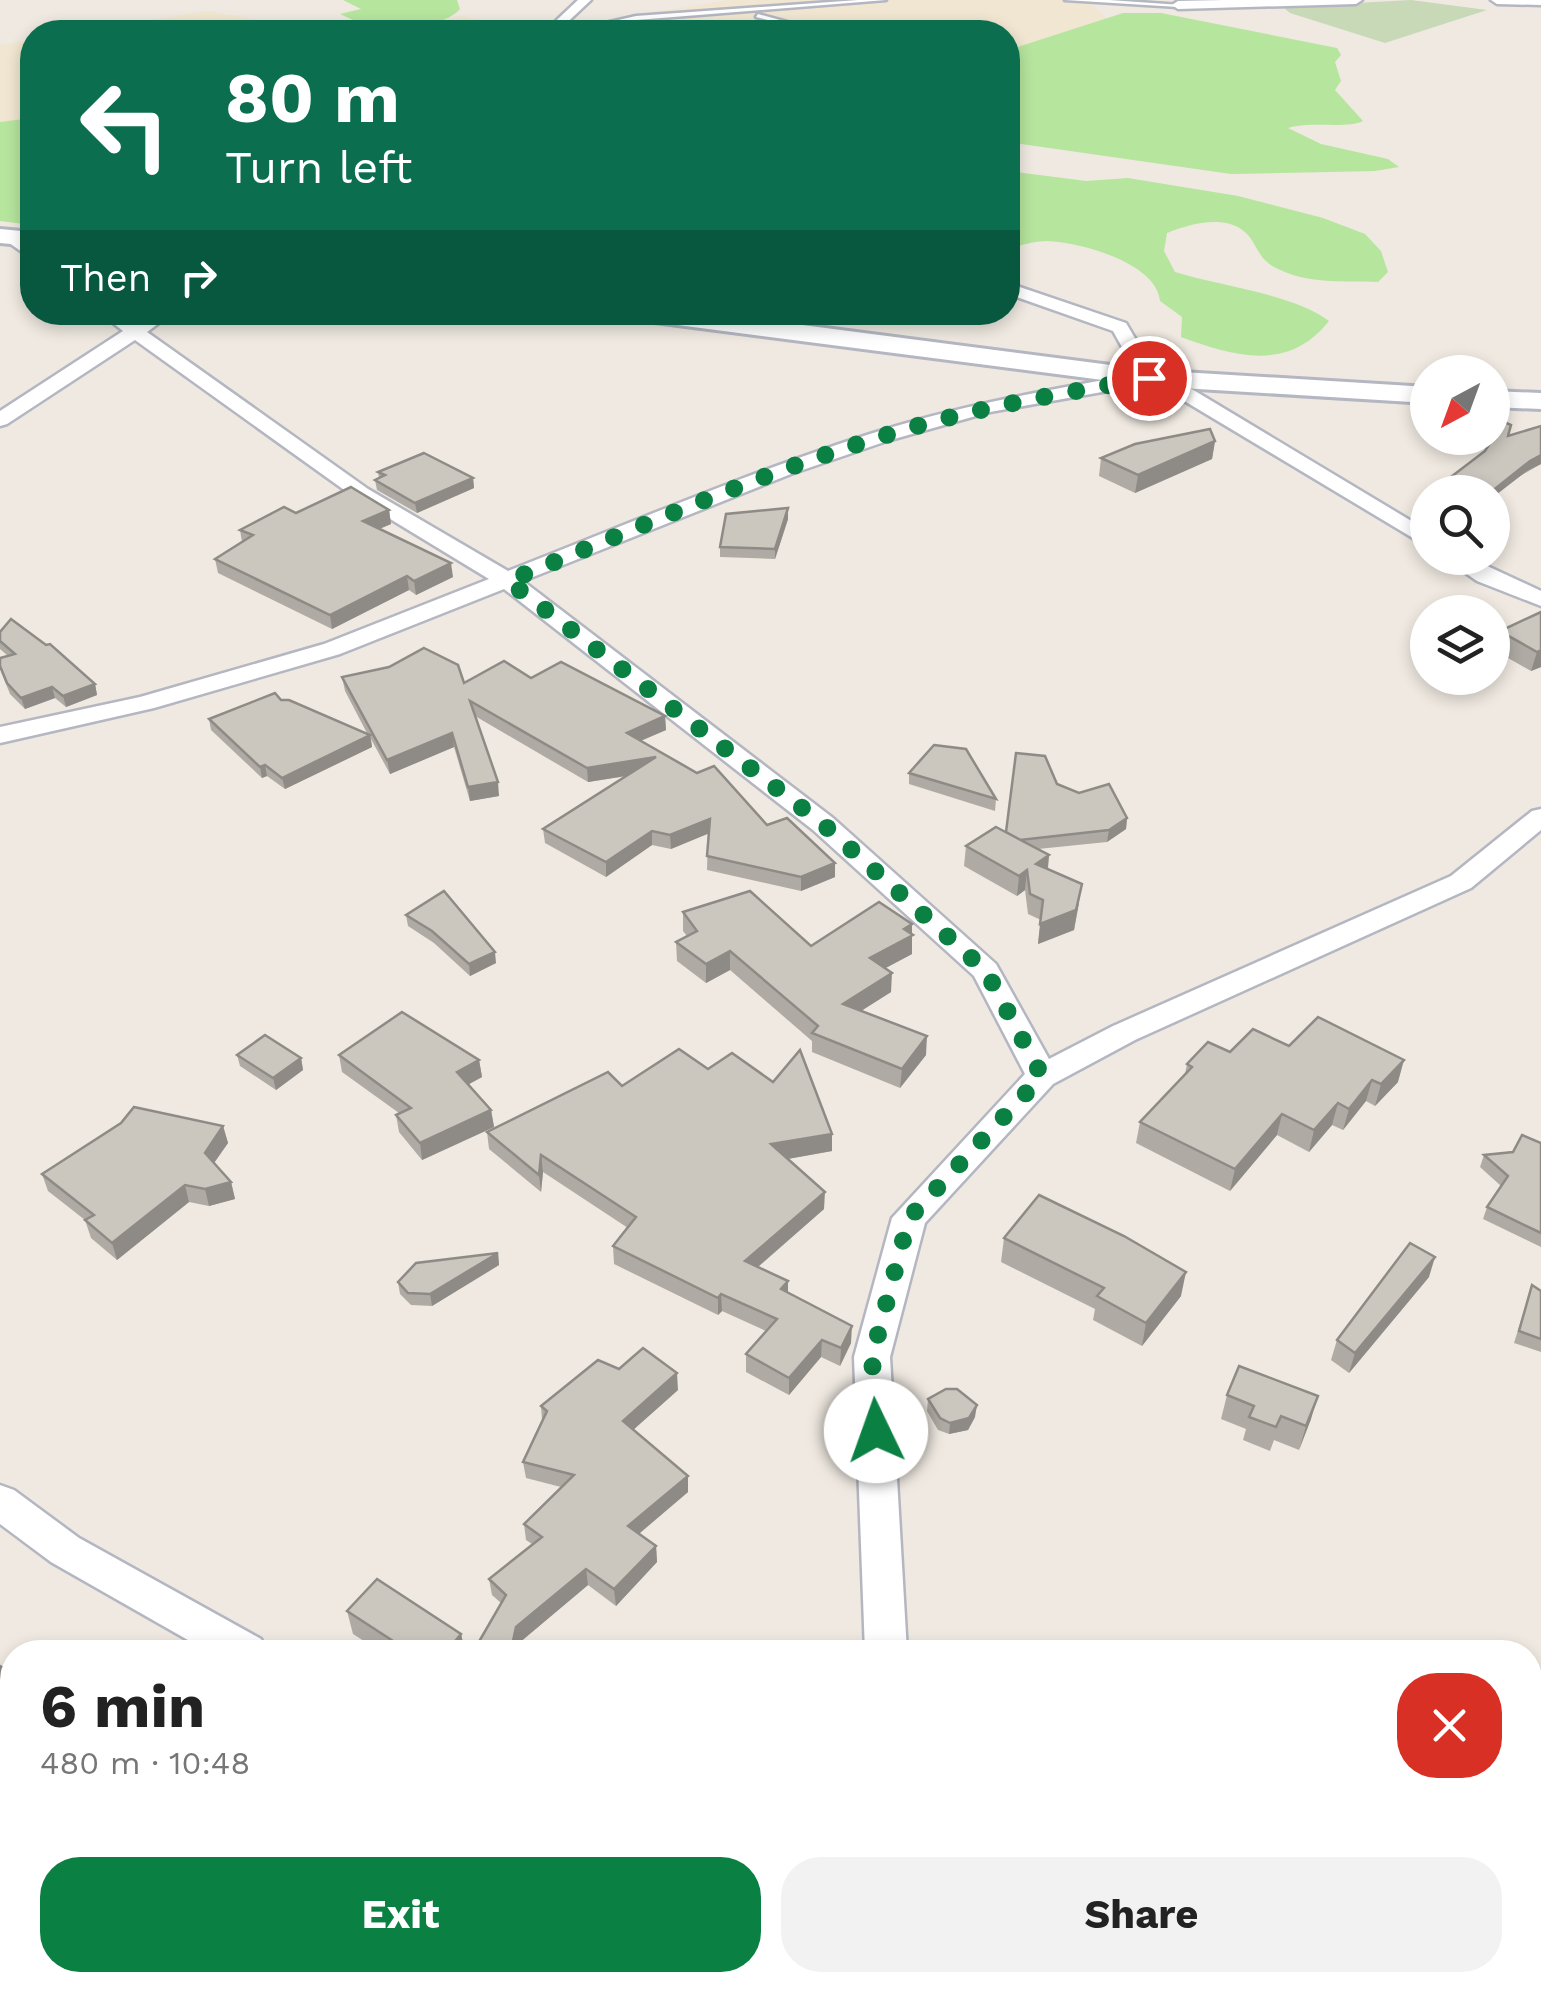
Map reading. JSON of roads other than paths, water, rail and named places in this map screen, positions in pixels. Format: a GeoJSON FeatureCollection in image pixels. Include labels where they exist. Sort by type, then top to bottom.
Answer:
{"type":"FeatureCollection","features":[{"type":"Feature","properties":{"kind":"main road"},"geometry":{"type":"LineString","coordinates":[[739,325],[1149,378],[1410,394]]}},
{"type":"Feature","properties":{"kind":"main road"},"geometry":{"type":"LineString","coordinates":[[1510,400],[1541,401]]}},
{"type":"Feature","properties":{"kind":"street"},"geometry":{"type":"LineString","coordinates":[[563,20],[585,0]]}},
{"type":"Feature","properties":{"kind":"street"},"geometry":{"type":"LineString","coordinates":[[1178,5],[1356,0]]}},
{"type":"Feature","properties":{"kind":"street"},"geometry":{"type":"LineString","coordinates":[[1497,0],[1541,1]]}},
{"type":"Feature","properties":{"kind":"street"},"geometry":{"type":"LineString","coordinates":[[1020,292],[1120,327],[1149,378]]}},
{"type":"Feature","properties":{"kind":"street"},"geometry":{"type":"LineString","coordinates":[[125,325],[361,493],[508,581],[823,824],[986,971],[1042,1076]]}},
{"type":"Feature","properties":{"kind":"street"},"geometry":{"type":"LineString","coordinates":[[0,420],[148,325]]}},
{"type":"Feature","properties":{"kind":"street"},"geometry":{"type":"LineString","coordinates":[[0,735],[145,703],[332,649],[784,470],[880,436],[988,407],[1149,378],[1183,392],[1410,530]]}},
{"type":"Feature","properties":{"kind":"street"},"geometry":{"type":"LineString","coordinates":[[1483,575],[1541,599]]}},
{"type":"Feature","properties":{"kind":"street"},"geometry":{"type":"LineString","coordinates":[[885,1640],[872,1357],[909,1218],[1042,1076],[1124,1033],[1460,882],[1541,816]]}},
{"type":"Feature","properties":{"kind":"street"},"geometry":{"type":"LineString","coordinates":[[0,1502],[65,1550],[225,1640]]}},
{"type":"Feature","properties":{"kind":"lane"},"geometry":{"type":"LineString","coordinates":[[626,20],[883,0]]}},
{"type":"Feature","properties":{"kind":"lane"},"geometry":{"type":"LineString","coordinates":[[1068,0],[1178,5]]}},
{"type":"Feature","properties":{"kind":"lane"},"geometry":{"type":"LineString","coordinates":[[708,4],[770,20]]}}]}
